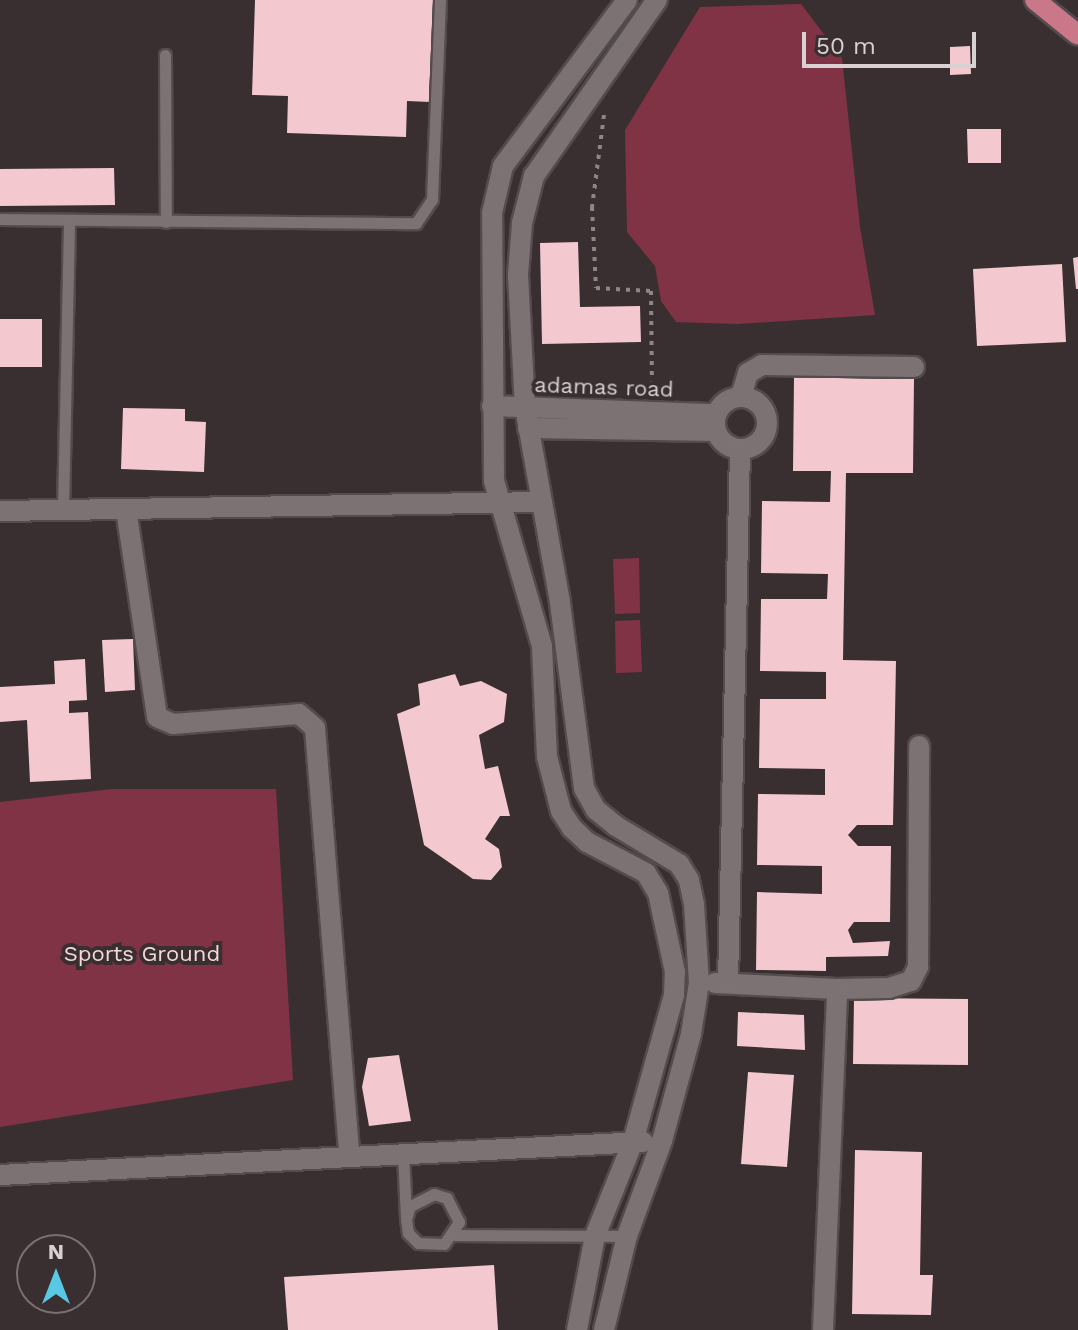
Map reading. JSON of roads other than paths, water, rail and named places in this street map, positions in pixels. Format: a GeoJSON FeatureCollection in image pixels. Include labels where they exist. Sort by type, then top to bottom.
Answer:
{"type":"FeatureCollection","features":[{"type":"Feature","properties":{"kind":"main road"},"geometry":{"type":"LineString","coordinates":[[1035,0],[1078,35]]}},
{"type":"Feature","properties":{"kind":"street"},"geometry":{"type":"LineString","coordinates":[[577,1330],[595,1236],[633,1142],[674,995],[664,915],[646,873],[587,842],[572,828],[561,811],[547,757],[542,646],[503,503],[494,481],[492,406],[496,186],[516,146],[627,0]]}},
{"type":"Feature","properties":{"kind":"street"},"geometry":{"type":"LineString","coordinates":[[604,1330],[627,1236],[662,1141],[699,983],[694,904],[686,871],[596,810],[584,788],[565,631],[527,418],[518,275],[522,223],[534,176],[657,0]]}},
{"type":"Feature","properties":{"kind":"street"},"geometry":{"type":"LineString","coordinates":[[741,396],[748,373],[762,365],[914,367]]}},
{"type":"Feature","properties":{"kind":"street"},"geometry":{"type":"LineString","coordinates":[[741,396],[757,401],[766,415],[766,432],[756,445],[740,450],[724,444],[715,422],[725,401],[741,396]]}},
{"type":"Feature","properties":{"kind":"street","name":"adamas road"},"geometry":{"type":"LineString","coordinates":[[492,406],[527,418],[715,422]]}},
{"type":"Feature","properties":{"kind":"street"},"geometry":{"type":"LineString","coordinates":[[728,983],[740,450]]}},
{"type":"Feature","properties":{"kind":"street"},"geometry":{"type":"LineString","coordinates":[[0,511],[540,502]]}},
{"type":"Feature","properties":{"kind":"street"},"geometry":{"type":"LineString","coordinates":[[126,509],[157,717],[173,724],[299,714],[312,722],[318,736],[349,1153]]}},
{"type":"Feature","properties":{"kind":"street"},"geometry":{"type":"LineString","coordinates":[[699,983],[837,989],[901,986],[911,981],[918,967],[919,746]]}},
{"type":"Feature","properties":{"kind":"street"},"geometry":{"type":"LineString","coordinates":[[547,757],[578,755]]}},
{"type":"Feature","properties":{"kind":"street"},"geometry":{"type":"LineString","coordinates":[[823,1330],[837,989]]}},
{"type":"Feature","properties":{"kind":"street"},"geometry":{"type":"LineString","coordinates":[[0,1175],[349,1153],[662,1141]]}},
{"type":"Feature","properties":{"kind":"lane"},"geometry":{"type":"LineString","coordinates":[[0,219],[416,223],[432,199],[440,0]]}},
{"type":"Feature","properties":{"kind":"lane"},"geometry":{"type":"LineString","coordinates":[[165,55],[166,222]]}},
{"type":"Feature","properties":{"kind":"lane"},"geometry":{"type":"LineString","coordinates":[[63,510],[69,220]]}},
{"type":"Feature","properties":{"kind":"lane"},"geometry":{"type":"LineString","coordinates":[[403,1151],[406,1219],[418,1243],[431,1247],[455,1235],[627,1236]]}},
{"type":"Feature","properties":{"kind":"lane"},"geometry":{"type":"LineString","coordinates":[[406,1219],[420,1197],[447,1198],[456,1209],[455,1235]]}},
{"type":"Feature","properties":{"kind":"park label","name":"Sports Ground"},"geometry":{"type":"Point","coordinates":[142,954]}}]}
